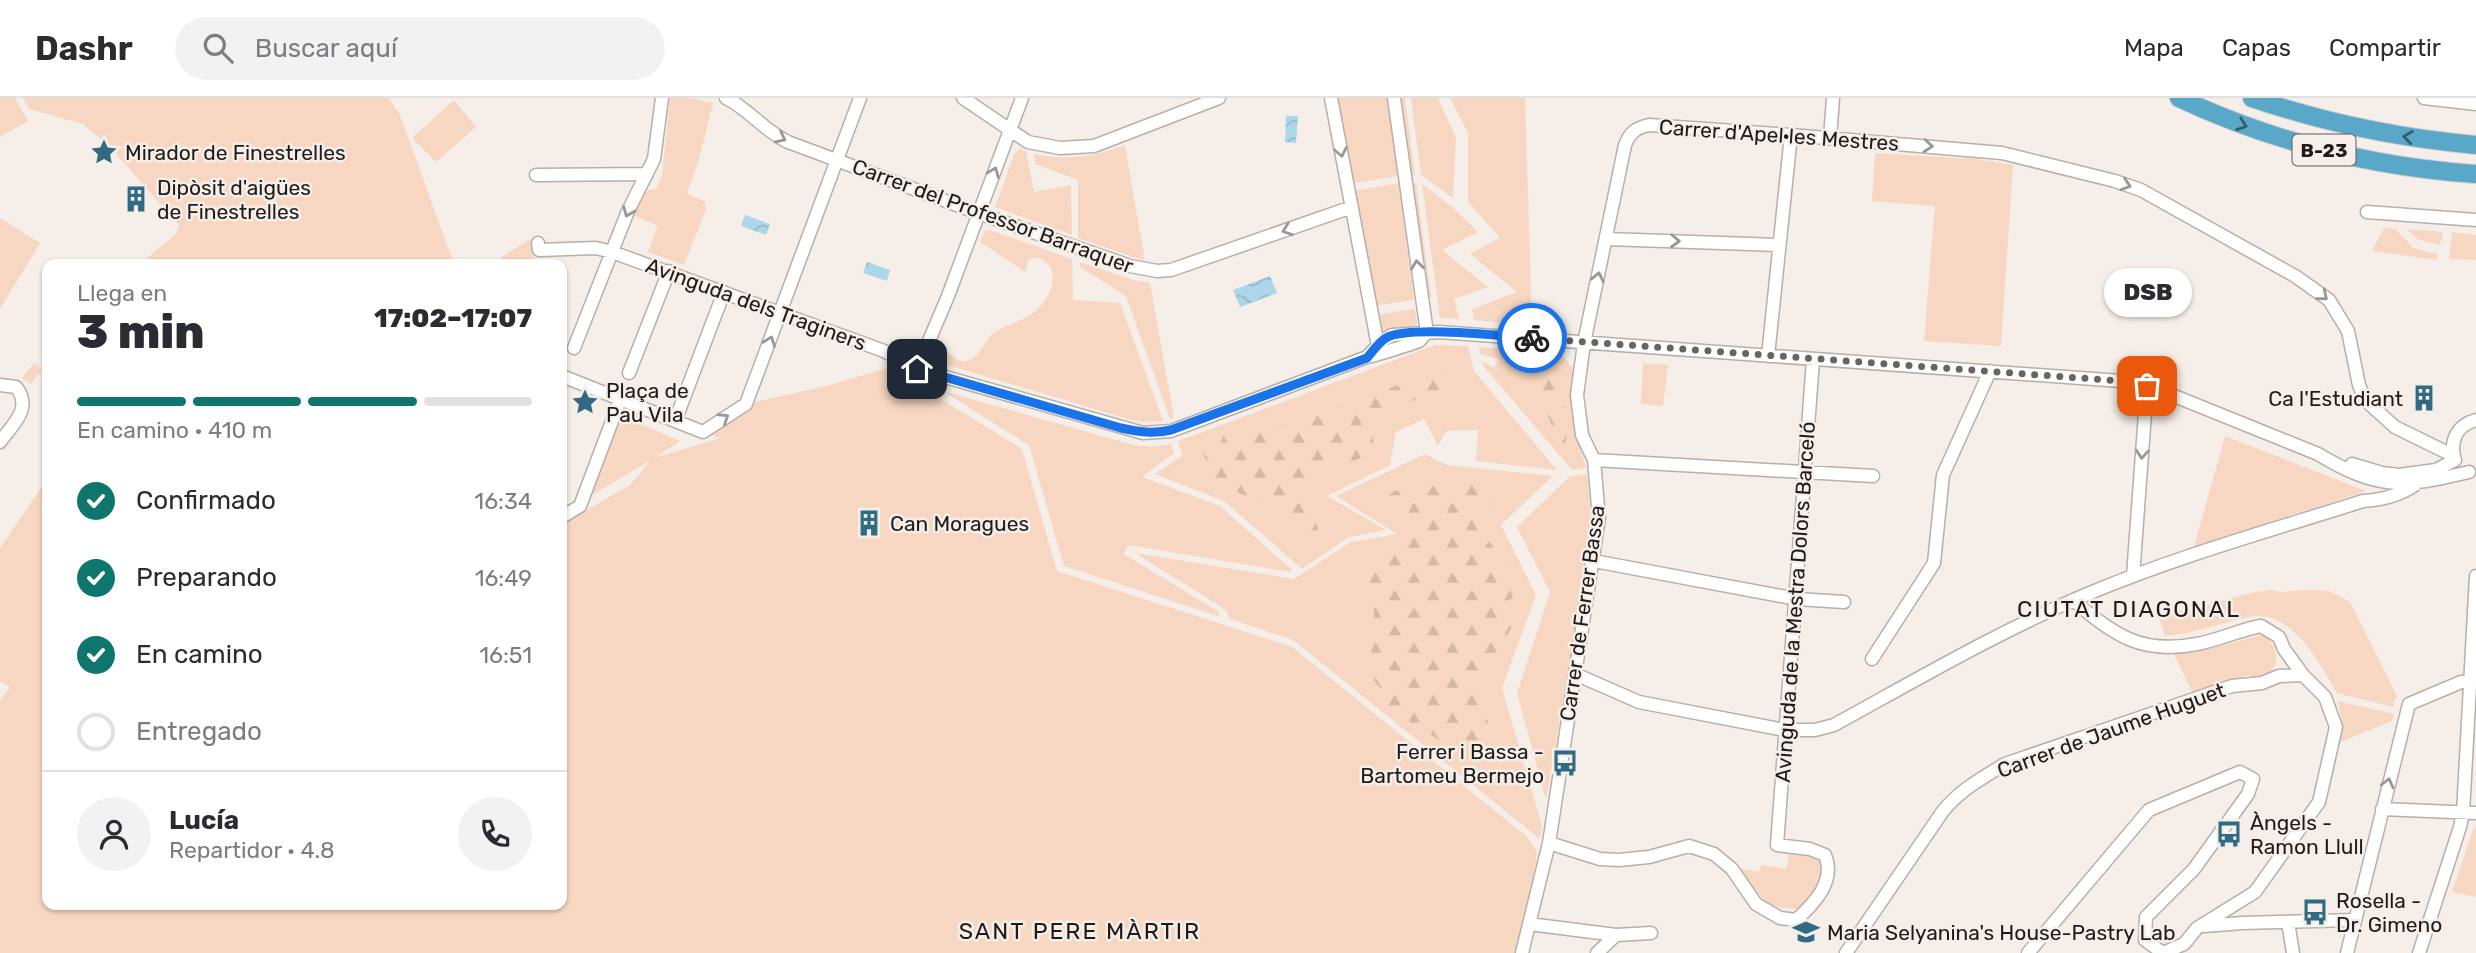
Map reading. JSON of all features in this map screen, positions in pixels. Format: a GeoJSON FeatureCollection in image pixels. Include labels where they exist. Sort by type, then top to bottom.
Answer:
{"type":"FeatureCollection","features":[{"type":"Feature","properties":{"kind":"highway","name":"B-23"},"geometry":{"type":"LineString","coordinates":[[2179,98],[2242,125],[2326,151],[2390,165],[2476,174]]}},
{"type":"Feature","properties":{"kind":"highway","name":"B-23"},"geometry":{"type":"LineString","coordinates":[[2252,98],[2361,130],[2476,145]]}},
{"type":"Feature","properties":{"kind":"street"},"geometry":{"type":"LineString","coordinates":[[574,348],[632,201],[654,159],[662,98]]}},
{"type":"Feature","properties":{"kind":"street","name":"Carrer del Professor Barraquer"},"geometry":{"type":"LineString","coordinates":[[726,98],[774,135],[978,213],[1130,266],[1157,271],[1182,267],[1352,207]]}},
{"type":"Feature","properties":{"kind":"street"},"geometry":{"type":"LineString","coordinates":[[567,379],[703,432],[746,404],[860,98]]}},
{"type":"Feature","properties":{"kind":"street"},"geometry":{"type":"LineString","coordinates":[[963,98],[1028,142],[1058,148],[1094,146],[1219,98]]}},
{"type":"Feature","properties":{"kind":"street"},"geometry":{"type":"LineString","coordinates":[[917,369],[948,296],[1022,98]]}},
{"type":"Feature","properties":{"kind":"street"},"geometry":{"type":"LineString","coordinates":[[1331,98],[1384,348]]}},
{"type":"Feature","properties":{"kind":"street"},"geometry":{"type":"LineString","coordinates":[[1394,98],[1427,332]]}},
{"type":"Feature","properties":{"kind":"street"},"geometry":{"type":"LineString","coordinates":[[1830,138],[1833,98]]}},
{"type":"Feature","properties":{"kind":"street"},"geometry":{"type":"LineString","coordinates":[[2424,98],[2476,104]]}},
{"type":"Feature","properties":{"kind":"street","name":"Carrer d'Apel·les Mestres"},"geometry":{"type":"LineString","coordinates":[[1584,343],[1625,145],[1630,134],[1640,127],[1791,135],[2002,153],[2141,190],[2295,276],[2329,300],[2348,331],[2359,385],[2365,400],[2395,427],[2454,458],[2472,473]]}},
{"type":"Feature","properties":{"kind":"street"},"geometry":{"type":"LineString","coordinates":[[1768,356],[1791,135]]}},
{"type":"Feature","properties":{"kind":"street"},"geometry":{"type":"LineString","coordinates":[[536,175],[647,174]]}},
{"type":"Feature","properties":{"kind":"street"},"geometry":{"type":"LineString","coordinates":[[2367,212],[2476,220]]}},
{"type":"Feature","properties":{"kind":"street"},"geometry":{"type":"LineString","coordinates":[[1606,239],[1778,245]]}},
{"type":"Feature","properties":{"kind":"street","name":"Avinguda dels Traginers"},"geometry":{"type":"LineString","coordinates":[[539,251],[596,248],[612,252],[884,351],[917,369],[1143,433],[1171,430],[1367,358],[1384,348]]}},
{"type":"Feature","properties":{"kind":"street"},"geometry":{"type":"LineString","coordinates":[[629,373],[669,271]]}},
{"type":"Feature","properties":{"kind":"street"},"geometry":{"type":"LineString","coordinates":[[675,421],[724,292]]}},
{"type":"Feature","properties":{"kind":"street"},"geometry":{"type":"LineString","coordinates":[[1384,348],[1392,335],[1427,332],[2121,381],[2147,386],[2318,454],[2382,473],[2399,475],[2436,470],[2454,458],[2452,447],[2455,435],[2464,425],[2476,420]]}},
{"type":"Feature","properties":{"kind":"street","name":"Carrer de Ferrer Bassa"},"geometry":{"type":"LineString","coordinates":[[1522,953],[1549,843],[1599,518],[1594,460],[1582,435],[1577,396],[1584,343]]}},
{"type":"Feature","properties":{"kind":"street","name":"Avinguda de la Mestra Dolors Barceló"},"geometry":{"type":"LineString","coordinates":[[1549,843],[1600,859],[1649,857],[1689,846],[1714,854],[1732,869],[1756,904],[1780,918],[1796,920],[1823,890],[1828,862],[1825,855],[1810,849],[1777,845],[1813,360]]}},
{"type":"Feature","properties":{"kind":"street"},"geometry":{"type":"LineString","coordinates":[[1872,660],[1934,563],[1943,475],[1990,372]]}},
{"type":"Feature","properties":{"kind":"street"},"geometry":{"type":"LineString","coordinates":[[0,385],[16,387],[23,395],[24,402],[19,416],[0,442]]}},
{"type":"Feature","properties":{"kind":"street"},"geometry":{"type":"LineString","coordinates":[[2133,576],[2147,386]]}},
{"type":"Feature","properties":{"kind":"street"},"geometry":{"type":"LineString","coordinates":[[567,513],[580,506],[621,400]]}},
{"type":"Feature","properties":{"kind":"street"},"geometry":{"type":"LineString","coordinates":[[2318,454],[2337,466],[2388,484],[2416,484],[2472,473]]}},
{"type":"Feature","properties":{"kind":"street"},"geometry":{"type":"LineString","coordinates":[[1594,460],[1872,476]]}},
{"type":"Feature","properties":{"kind":"street"},"geometry":{"type":"LineString","coordinates":[[2363,501],[2376,491],[2376,485],[2371,480]]}},
{"type":"Feature","properties":{"kind":"street"},"geometry":{"type":"LineString","coordinates":[[1575,674],[1639,702],[1785,730],[1815,730],[1834,725],[1985,643],[2073,600],[2133,576],[2247,537],[2363,501],[2374,501],[2404,492],[2416,484]]}},
{"type":"Feature","properties":{"kind":"street"},"geometry":{"type":"LineString","coordinates":[[1594,561],[1797,599],[1843,602]]}},
{"type":"Feature","properties":{"kind":"street"},"geometry":{"type":"LineString","coordinates":[[2419,953],[2470,813],[2470,682],[2476,576]]}},
{"type":"Feature","properties":{"kind":"street"},"geometry":{"type":"LineString","coordinates":[[2028,953],[2149,810],[2240,772],[2253,779],[2248,794],[2194,869],[2146,917],[2145,940],[2163,953],[2184,944],[2197,928],[2255,892],[2319,802],[2336,727],[2325,697],[2303,674],[2284,649],[2279,637],[2261,626],[2199,644],[2162,648],[2121,637],[2073,600]]}},
{"type":"Feature","properties":{"kind":"street"},"geometry":{"type":"LineString","coordinates":[[2279,676],[2284,649]]}},
{"type":"Feature","properties":{"kind":"street","name":"Carrer de Jaume Huguet"},"geometry":{"type":"LineString","coordinates":[[1846,953],[1951,802],[1973,782],[2005,764],[2232,686],[2303,674]]}},
{"type":"Feature","properties":{"kind":"street"},"geometry":{"type":"LineString","coordinates":[[2350,952],[2355,920],[2409,704],[2461,682],[2470,682]]}},
{"type":"Feature","properties":{"kind":"street"},"geometry":{"type":"LineString","coordinates":[[2382,809],[2470,813]]}},
{"type":"Feature","properties":{"kind":"street"},"geometry":{"type":"LineString","coordinates":[[2197,928],[2215,924],[2355,920]]}},
{"type":"Feature","properties":{"kind":"street"},"geometry":{"type":"LineString","coordinates":[[2288,922],[2293,953]]}},
{"type":"Feature","properties":{"kind":"street"},"geometry":{"type":"LineString","coordinates":[[1529,924],[1616,935],[1651,933]]}},
{"type":"Feature","properties":{"kind":"street"},"geometry":{"type":"LineString","coordinates":[[1597,953],[1616,935]]}},
{"type":"Feature","properties":{"kind":"green space"},"geometry":{"type":"Polygon","coordinates":[[[0,98],[15,98],[28,121],[0,137],[0,98]]]}},
{"type":"Feature","properties":{"kind":"green space"},"geometry":{"type":"Polygon","coordinates":[[[23,98],[389,98],[400,115],[452,259],[146,259],[176,234],[179,225],[110,147],[83,124],[29,109],[23,98]]]}},
{"type":"Feature","properties":{"kind":"green space"},"geometry":{"type":"Polygon","coordinates":[[[670,98],[689,98],[713,103],[687,193],[705,202],[706,210],[684,265],[648,252],[658,226],[633,215],[641,198],[647,191],[656,189],[662,175],[670,98]]]}},
{"type":"Feature","properties":{"kind":"green space"},"geometry":{"type":"Polygon","coordinates":[[[1336,98],[1389,98],[1398,176],[1350,184],[1336,98]]]}},
{"type":"Feature","properties":{"kind":"green space"},"geometry":{"type":"Polygon","coordinates":[[[1399,98],[1405,98],[1415,175],[1409,176],[1399,98]]]}},
{"type":"Feature","properties":{"kind":"green space"},"geometry":{"type":"Polygon","coordinates":[[[1411,98],[1438,98],[1456,138],[1453,198],[1421,175],[1411,98]]]}},
{"type":"Feature","properties":{"kind":"green space"},"geometry":{"type":"Polygon","coordinates":[[[1450,98],[1525,98],[1532,325],[1474,320],[1472,309],[1517,292],[1470,254],[1500,238],[1468,202],[1468,133],[1450,98]]]}},
{"type":"Feature","properties":{"kind":"green space"},"geometry":{"type":"Polygon","coordinates":[[[454,100],[476,127],[436,162],[412,138],[454,100]]]}},
{"type":"Feature","properties":{"kind":"green space"},"geometry":{"type":"Polygon","coordinates":[[[1125,145],[1145,261],[1078,238],[1078,180],[1035,164],[1034,154],[1080,157],[1125,145]]]}},
{"type":"Feature","properties":{"kind":"green space"},"geometry":{"type":"Polygon","coordinates":[[[1020,149],[1026,151],[1034,192],[1071,185],[1072,235],[995,207],[1015,153],[1020,149]]]}},
{"type":"Feature","properties":{"kind":"green space"},"geometry":{"type":"Polygon","coordinates":[[[1875,153],[1977,159],[2013,165],[2001,346],[1924,341],[1935,206],[1872,201],[1875,153]]]}},
{"type":"Feature","properties":{"kind":"green space"},"geometry":{"type":"Polygon","coordinates":[[[1399,183],[1414,300],[1372,306],[1352,191],[1399,183]]]}},
{"type":"Feature","properties":{"kind":"green space"},"geometry":{"type":"Polygon","coordinates":[[[1416,183],[1431,297],[1425,298],[1410,184],[1416,183]]]}},
{"type":"Feature","properties":{"kind":"green space"},"geometry":{"type":"Polygon","coordinates":[[[1422,184],[1478,232],[1442,250],[1488,287],[1454,299],[1459,319],[1440,318],[1422,184]]]}},
{"type":"Feature","properties":{"kind":"green space"},"geometry":{"type":"Polygon","coordinates":[[[0,218],[40,243],[0,309],[0,218]]]}},
{"type":"Feature","properties":{"kind":"green space"},"geometry":{"type":"Polygon","coordinates":[[[2384,228],[2396,229],[2413,248],[2438,254],[2437,260],[2372,251],[2384,228]]]}},
{"type":"Feature","properties":{"kind":"green space"},"geometry":{"type":"Polygon","coordinates":[[[2406,229],[2443,232],[2440,245],[2419,240],[2406,229]]]}},
{"type":"Feature","properties":{"kind":"green space"},"geometry":{"type":"Polygon","coordinates":[[[990,230],[1072,259],[1073,300],[1120,303],[1163,421],[1142,422],[1128,419],[937,362],[940,348],[963,362],[974,358],[993,333],[1032,314],[1050,292],[1050,266],[1033,257],[1028,261],[1025,272],[980,242],[985,231],[990,230]]]}},
{"type":"Feature","properties":{"kind":"green space"},"geometry":{"type":"Polygon","coordinates":[[[2452,232],[2476,235],[2476,260],[2449,259],[2452,232]]]}},
{"type":"Feature","properties":{"kind":"green space"},"geometry":{"type":"Polygon","coordinates":[[[530,239],[533,259],[499,259],[530,239]]]}},
{"type":"Feature","properties":{"kind":"green space"},"geometry":{"type":"Polygon","coordinates":[[[1080,262],[1150,283],[1174,418],[1170,419],[1126,296],[1080,267],[1080,262]]]}},
{"type":"Feature","properties":{"kind":"green space"},"geometry":{"type":"Polygon","coordinates":[[[1415,309],[1417,324],[1414,329],[1380,333],[1374,315],[1415,309]]]}},
{"type":"Feature","properties":{"kind":"green space"},"geometry":{"type":"Polygon","coordinates":[[[1435,345],[1468,346],[1474,371],[1557,470],[1476,461],[1478,430],[1446,431],[1438,446],[1424,419],[1396,432],[1390,465],[1327,496],[1386,530],[1349,537],[1302,569],[1224,501],[1155,474],[1183,455],[1178,441],[1435,345]]]}},
{"type":"Feature","properties":{"kind":"green space"},"geometry":{"type":"Polygon","coordinates":[[[1479,347],[1560,353],[1573,368],[1574,418],[1586,468],[1572,470],[1485,368],[1482,361],[1494,368],[1498,359],[1480,354],[1479,347]]]}},
{"type":"Feature","properties":{"kind":"green space"},"geometry":{"type":"Polygon","coordinates":[[[34,363],[42,370],[31,384],[22,378],[34,363]]]}},
{"type":"Feature","properties":{"kind":"green space"},"geometry":{"type":"Polygon","coordinates":[[[1643,363],[1668,365],[1663,406],[1641,404],[1643,363]]]}},
{"type":"Feature","properties":{"kind":"green space"},"geometry":{"type":"Polygon","coordinates":[[[1445,366],[1452,386],[1372,417],[1374,453],[1296,482],[1305,490],[1320,535],[1318,542],[1303,538],[1282,514],[1215,481],[1201,448],[1219,446],[1225,433],[1240,436],[1250,427],[1291,425],[1331,412],[1445,366]]]}},
{"type":"Feature","properties":{"kind":"green space"},"geometry":{"type":"Polygon","coordinates":[[[887,368],[937,389],[936,396],[1022,449],[1057,571],[1292,647],[1526,836],[1537,851],[1527,923],[1517,953],[0,953],[0,700],[10,687],[0,681],[0,548],[42,486],[42,910],[567,910],[567,521],[630,485],[651,460],[587,498],[620,415],[680,441],[654,458],[721,438],[703,432],[746,404],[830,385],[887,368]]]}},
{"type":"Feature","properties":{"kind":"green space"},"geometry":{"type":"Polygon","coordinates":[[[1550,370],[1567,381],[1557,403],[1567,409],[1562,420],[1567,427],[1566,444],[1559,444],[1546,411],[1542,390],[1550,370]]]}},
{"type":"Feature","properties":{"kind":"green space"},"geometry":{"type":"Polygon","coordinates":[[[947,392],[1133,445],[1153,447],[1171,444],[1174,453],[1142,477],[1220,506],[1292,570],[1290,572],[1128,545],[1124,554],[1219,612],[1218,616],[1064,566],[1029,445],[947,392]]]}},
{"type":"Feature","properties":{"kind":"green space"},"geometry":{"type":"Polygon","coordinates":[[[2225,436],[2366,491],[2194,547],[2225,436]]]}},
{"type":"Feature","properties":{"kind":"green space"},"geometry":{"type":"Polygon","coordinates":[[[1425,454],[1447,465],[1553,476],[1501,525],[1536,595],[1502,688],[1542,826],[1540,839],[1293,640],[1230,619],[1226,610],[1135,553],[1294,579],[1351,542],[1397,534],[1336,496],[1425,454]]]}},
{"type":"Feature","properties":{"kind":"green space"},"geometry":{"type":"Polygon","coordinates":[[[1428,473],[1443,481],[1471,479],[1490,484],[1493,502],[1480,512],[1492,523],[1485,537],[1497,551],[1499,562],[1514,570],[1510,588],[1513,598],[1505,602],[1517,617],[1499,654],[1493,676],[1483,675],[1490,731],[1509,784],[1496,784],[1481,779],[1468,761],[1389,708],[1386,696],[1364,667],[1370,656],[1375,633],[1365,573],[1394,556],[1394,548],[1406,532],[1410,512],[1385,497],[1428,473]]]}},
{"type":"Feature","properties":{"kind":"green space"},"geometry":{"type":"Polygon","coordinates":[[[1587,474],[1591,517],[1588,553],[1546,800],[1517,693],[1550,592],[1517,527],[1569,477],[1587,474]]]}},
{"type":"Feature","properties":{"kind":"green space"},"geometry":{"type":"Polygon","coordinates":[[[2272,590],[2329,591],[2350,602],[2397,697],[2393,701],[2394,707],[2337,693],[2303,641],[2278,621],[2264,616],[2249,617],[2197,631],[2165,636],[2155,606],[2160,605],[2164,610],[2192,610],[2243,595],[2272,590]]]}},
{"type":"Feature","properties":{"kind":"green space"},"geometry":{"type":"Polygon","coordinates":[[[2262,635],[2271,643],[2276,654],[2272,671],[2264,676],[2245,676],[2192,692],[2174,654],[2197,652],[2262,635]]]}},
{"type":"Feature","properties":{"kind":"green space"},"geometry":{"type":"Polygon","coordinates":[[[2338,701],[2394,714],[2392,721],[2340,742],[2342,723],[2338,701]]]}},
{"type":"Feature","properties":{"kind":"green space"},"geometry":{"type":"Polygon","coordinates":[[[2476,827],[2476,897],[2452,892],[2473,829],[2476,827]]]}},
{"type":"Feature","properties":{"kind":"green space"},"geometry":{"type":"Polygon","coordinates":[[[1789,853],[1817,855],[1824,865],[1820,886],[1801,909],[1767,904],[1737,868],[1759,872],[1761,865],[1786,869],[1789,853]]]}},
{"type":"Feature","properties":{"kind":"water"},"geometry":{"type":"Polygon","coordinates":[[[1286,116],[1298,116],[1296,143],[1285,142],[1286,116]]]}},
{"type":"Feature","properties":{"kind":"water"},"geometry":{"type":"Polygon","coordinates":[[[745,215],[770,224],[766,235],[741,226],[745,215]]]}},
{"type":"Feature","properties":{"kind":"water"},"geometry":{"type":"Polygon","coordinates":[[[867,262],[890,270],[887,281],[863,273],[867,262]]]}},
{"type":"Feature","properties":{"kind":"water"},"geometry":{"type":"Polygon","coordinates":[[[1270,276],[1277,293],[1240,307],[1233,290],[1270,276]]]}},
{"type":"Feature","properties":{"kind":"way so far"},"geometry":{"type":"LineString","coordinates":[[1532,338],[2121,381],[2147,386]]}},
{"type":"Feature","properties":{"kind":"place","name":"Mirador de Finestrelles"},"geometry":{"type":"Point","coordinates":[104,152]}},
{"type":"Feature","properties":{"kind":"place","name":"Dipòsit d'aigües de Finestrelles"},"geometry":{"type":"Point","coordinates":[136,199]}},
{"type":"Feature","properties":{"kind":"place","name":"DSB"},"geometry":{"type":"Point","coordinates":[2147,386]}},
{"type":"Feature","properties":{"kind":"place","name":"Ca l'Estudiant"},"geometry":{"type":"Point","coordinates":[2424,398]}},
{"type":"Feature","properties":{"kind":"place","name":"Plaça de Pau Vila"},"geometry":{"type":"Point","coordinates":[585,402]}},
{"type":"Feature","properties":{"kind":"place","name":"Can Moragues"},"geometry":{"type":"Point","coordinates":[869,523]}},
{"type":"Feature","properties":{"kind":"place","name":"Ferrer i Bassa - Bartomeu Bermejo"},"geometry":{"type":"Point","coordinates":[1565,763]}},
{"type":"Feature","properties":{"kind":"place","name":"Àngels - Ramon Llull"},"geometry":{"type":"Point","coordinates":[2229,834]}},
{"type":"Feature","properties":{"kind":"place","name":"Rosella - Dr. Gimeno"},"geometry":{"type":"Point","coordinates":[2315,912]}},
{"type":"Feature","properties":{"kind":"place","name":"Maria Selyanina's House-Pastry Lab"},"geometry":{"type":"Point","coordinates":[1806,932]}},
{"type":"Feature","properties":{"kind":"district","name":"CIUTAT DIAGONAL"},"geometry":{"type":"Point","coordinates":[2129,609]}},
{"type":"Feature","properties":{"kind":"district","name":"SANT PERE MÀRTIR"},"geometry":{"type":"Point","coordinates":[1080,931]}},
{"type":"Feature","properties":{"kind":"route"},"geometry":{"type":"LineString","coordinates":[[917,369],[1121,428],[1156,433],[1171,430],[1367,358],[1382,341],[1392,335],[1439,332],[1532,338]]}}]}
